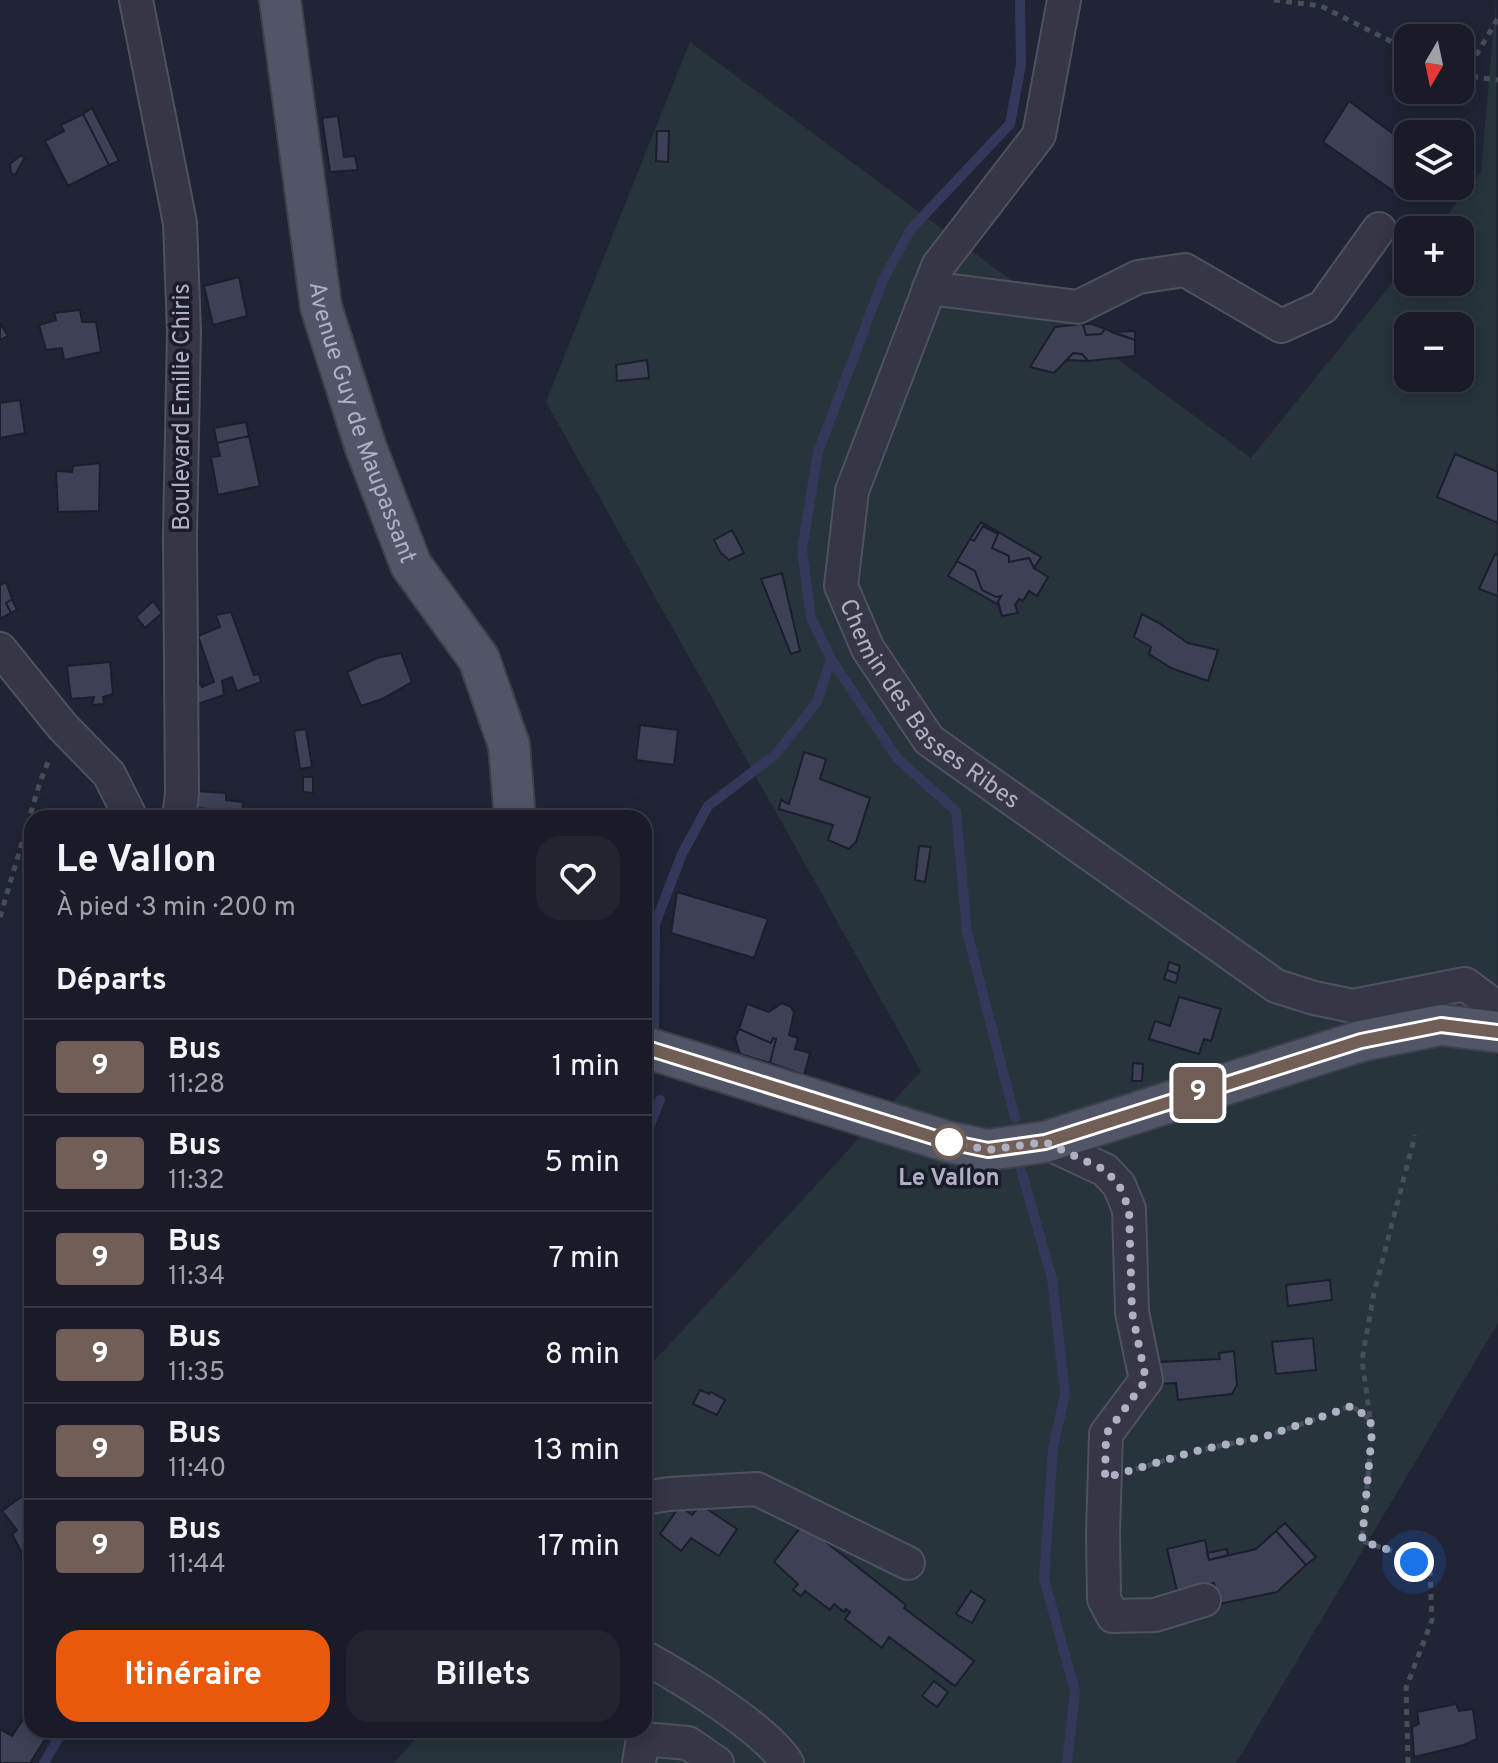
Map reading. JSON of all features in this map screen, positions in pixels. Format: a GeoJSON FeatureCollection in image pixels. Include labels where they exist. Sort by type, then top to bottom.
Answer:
{"type":"FeatureCollection","features":[{"type":"Feature","properties":{"kind":"main road","name":"Avenue Guy de Maupassant"},"geometry":{"type":"LineString","coordinates":[[280,0],[321,307],[366,448],[411,565],[479,659],[509,745],[514,810]]}},
{"type":"Feature","properties":{"kind":"main road"},"geometry":{"type":"LineString","coordinates":[[652,1049],[949,1142],[988,1150],[1045,1142],[1361,1041],[1441,1025],[1498,1032]]}},
{"type":"Feature","properties":{"kind":"street","name":"Boulevard Emilie Chiris"},"geometry":{"type":"LineString","coordinates":[[136,0],[180,223],[184,332],[180,810]]}},
{"type":"Feature","properties":{"kind":"street","name":"Chemin des Basses Ribes"},"geometry":{"type":"LineString","coordinates":[[1064,0],[1039,135],[938,266],[852,491],[841,586],[868,649],[929,740],[1276,986],[1353,1006],[1465,984],[1492,1004],[1498,1016]]}},
{"type":"Feature","properties":{"kind":"street"},"geometry":{"type":"LineString","coordinates":[[929,288],[1078,307],[1138,277],[1185,270],[1281,326],[1323,307],[1379,229]]}},
{"type":"Feature","properties":{"kind":"street"},"geometry":{"type":"LineString","coordinates":[[0,649],[63,727],[109,774],[127,810]]}},
{"type":"Feature","properties":{"kind":"street"},"geometry":{"type":"LineString","coordinates":[[1045,1142],[1105,1170],[1119,1185],[1129,1209],[1132,1312],[1146,1380],[1106,1434],[1104,1599],[1113,1616],[1155,1615],[1204,1600]]}},
{"type":"Feature","properties":{"kind":"street"},"geometry":{"type":"LineString","coordinates":[[652,1497],[757,1489],[908,1563]]}},
{"type":"Feature","properties":{"kind":"street"},"geometry":{"type":"LineString","coordinates":[[652,1661],[680,1677],[755,1731],[787,1763]]}},
{"type":"Feature","properties":{"kind":"street"},"geometry":{"type":"LineString","coordinates":[[639,1763],[643,1739],[688,1743],[717,1763]]}},
{"type":"Feature","properties":{"kind":"path"},"geometry":{"type":"LineString","coordinates":[[1274,0],[1321,6],[1394,43]]}},
{"type":"Feature","properties":{"kind":"path"},"geometry":{"type":"LineString","coordinates":[[1474,56],[1498,18]]}},
{"type":"Feature","properties":{"kind":"path"},"geometry":{"type":"LineString","coordinates":[[1474,77],[1498,80]]}},
{"type":"Feature","properties":{"kind":"path"},"geometry":{"type":"LineString","coordinates":[[32,810],[63,727]]}},
{"type":"Feature","properties":{"kind":"path"},"geometry":{"type":"LineString","coordinates":[[0,917],[24,836]]}},
{"type":"Feature","properties":{"kind":"path"},"geometry":{"type":"LineString","coordinates":[[1408,1763],[1406,1688],[1432,1620],[1430,1571],[1398,1553],[1362,1541],[1372,1432],[1362,1360],[1374,1293],[1415,1135]]}},
{"type":"Feature","properties":{"kind":"path"},"geometry":{"type":"LineString","coordinates":[[1105,1478],[1196,1451],[1270,1435],[1352,1406],[1370,1419]]}},
{"type":"Feature","properties":{"kind":"shaded area"},"geometry":{"type":"Polygon","coordinates":[[[1496,0],[1498,1323],[1236,1763],[394,1763],[416,1738],[652,1738],[652,1363],[921,1071],[546,402],[690,42],[1251,458],[1394,280],[1394,296],[1474,296],[1474,216],[1446,216],[1459,200],[1474,200],[1474,181],[1481,172],[1496,0]]]}},
{"type":"Feature","properties":{"kind":"building"},"geometry":{"type":"Polygon","coordinates":[[[1349,101],[1394,135],[1394,192],[1323,142],[1349,101]]]}},
{"type":"Feature","properties":{"kind":"building"},"geometry":{"type":"Polygon","coordinates":[[[92,108],[119,161],[109,165],[83,114],[92,108]]]}},
{"type":"Feature","properties":{"kind":"building"},"geometry":{"type":"Polygon","coordinates":[[[83,114],[109,165],[68,186],[45,141],[64,131],[61,125],[83,114]]]}},
{"type":"Feature","properties":{"kind":"building"},"geometry":{"type":"Polygon","coordinates":[[[338,116],[344,157],[355,156],[358,170],[330,172],[322,118],[338,116]]]}},
{"type":"Feature","properties":{"kind":"building"},"geometry":{"type":"Polygon","coordinates":[[[657,131],[669,131],[668,162],[656,161],[657,131]]]}},
{"type":"Feature","properties":{"kind":"building"},"geometry":{"type":"Polygon","coordinates":[[[20,156],[25,157],[15,175],[11,173],[10,164],[20,156]]]}},
{"type":"Feature","properties":{"kind":"building"},"geometry":{"type":"Polygon","coordinates":[[[239,277],[247,316],[213,325],[204,286],[239,277]]]}},
{"type":"Feature","properties":{"kind":"building"},"geometry":{"type":"Polygon","coordinates":[[[80,310],[82,322],[96,322],[101,352],[64,360],[62,348],[46,350],[39,325],[56,320],[54,313],[80,310]]]}},
{"type":"Feature","properties":{"kind":"building"},"geometry":{"type":"Polygon","coordinates":[[[0,323],[8,336],[0,340],[0,323]]]}},
{"type":"Feature","properties":{"kind":"building"},"geometry":{"type":"Polygon","coordinates":[[[1083,324],[1105,329],[1101,334],[1086,335],[1083,324]]]}},
{"type":"Feature","properties":{"kind":"building"},"geometry":{"type":"Polygon","coordinates":[[[1083,324],[1086,335],[1101,334],[1105,329],[1135,340],[1135,356],[1088,361],[1082,354],[1073,353],[1054,373],[1030,367],[1055,327],[1083,324]]]}},
{"type":"Feature","properties":{"kind":"building"},"geometry":{"type":"Polygon","coordinates":[[[1135,331],[1135,340],[1111,332],[1135,331]]]}},
{"type":"Feature","properties":{"kind":"building"},"geometry":{"type":"Polygon","coordinates":[[[1073,353],[1082,354],[1088,361],[1067,360],[1073,353]]]}},
{"type":"Feature","properties":{"kind":"building"},"geometry":{"type":"Polygon","coordinates":[[[647,360],[649,378],[617,381],[616,365],[647,360]]]}},
{"type":"Feature","properties":{"kind":"building"},"geometry":{"type":"Polygon","coordinates":[[[20,400],[25,433],[0,438],[0,403],[20,400]]]}},
{"type":"Feature","properties":{"kind":"building"},"geometry":{"type":"Polygon","coordinates":[[[246,422],[249,436],[217,443],[214,428],[246,422]]]}},
{"type":"Feature","properties":{"kind":"building"},"geometry":{"type":"Polygon","coordinates":[[[249,436],[260,486],[218,495],[211,457],[220,456],[217,443],[249,436]]]}},
{"type":"Feature","properties":{"kind":"building"},"geometry":{"type":"Polygon","coordinates":[[[1455,454],[1498,472],[1498,523],[1437,497],[1455,454]]]}},
{"type":"Feature","properties":{"kind":"building"},"geometry":{"type":"Polygon","coordinates":[[[100,463],[99,511],[58,512],[56,471],[72,472],[73,466],[100,463]]]}},
{"type":"Feature","properties":{"kind":"building"},"geometry":{"type":"Polygon","coordinates":[[[981,522],[1041,557],[1034,568],[1029,558],[1009,562],[1009,556],[992,548],[998,534],[983,526],[974,541],[970,539],[981,522]]]}},
{"type":"Feature","properties":{"kind":"building"},"geometry":{"type":"Polygon","coordinates":[[[983,526],[998,534],[992,548],[1009,556],[1009,562],[1029,558],[1034,568],[1048,577],[1037,596],[1029,591],[1023,601],[1019,599],[1015,605],[1018,613],[1002,616],[998,602],[1001,596],[996,597],[982,590],[975,571],[957,561],[970,539],[974,541],[983,526]]]}},
{"type":"Feature","properties":{"kind":"building"},"geometry":{"type":"Polygon","coordinates":[[[732,530],[744,553],[729,560],[714,540],[732,530]]]}},
{"type":"Feature","properties":{"kind":"building"},"geometry":{"type":"Polygon","coordinates":[[[1495,554],[1498,555],[1498,596],[1479,589],[1495,554]]]}},
{"type":"Feature","properties":{"kind":"building"},"geometry":{"type":"Polygon","coordinates":[[[957,561],[975,571],[982,590],[996,597],[1001,596],[999,605],[948,576],[957,561]]]}},
{"type":"Feature","properties":{"kind":"building"},"geometry":{"type":"Polygon","coordinates":[[[782,573],[800,651],[791,654],[761,579],[782,573]]]}},
{"type":"Feature","properties":{"kind":"building"},"geometry":{"type":"Polygon","coordinates":[[[6,582],[12,599],[6,603],[11,613],[0,619],[0,585],[6,582]]]}},
{"type":"Feature","properties":{"kind":"building"},"geometry":{"type":"Polygon","coordinates":[[[12,599],[17,610],[11,613],[6,603],[12,599]]]}},
{"type":"Feature","properties":{"kind":"building"},"geometry":{"type":"Polygon","coordinates":[[[153,601],[162,613],[145,628],[136,617],[153,601]]]}},
{"type":"Feature","properties":{"kind":"building"},"geometry":{"type":"Polygon","coordinates":[[[231,612],[254,675],[259,674],[261,682],[237,691],[232,677],[222,681],[224,695],[195,705],[194,686],[200,684],[202,687],[214,682],[198,636],[220,627],[216,615],[231,612]]]}},
{"type":"Feature","properties":{"kind":"building"},"geometry":{"type":"Polygon","coordinates":[[[1142,614],[1188,643],[1218,650],[1208,681],[1171,668],[1149,654],[1151,647],[1134,637],[1142,614]]]}},
{"type":"Feature","properties":{"kind":"building"},"geometry":{"type":"Polygon","coordinates":[[[401,653],[412,682],[382,699],[361,706],[347,672],[377,658],[401,653]]]}},
{"type":"Feature","properties":{"kind":"building"},"geometry":{"type":"Polygon","coordinates":[[[110,662],[113,694],[103,697],[104,704],[92,705],[94,697],[71,699],[67,666],[110,662]]]}},
{"type":"Feature","properties":{"kind":"building"},"geometry":{"type":"Polygon","coordinates":[[[640,725],[678,730],[674,765],[636,760],[640,725]]]}},
{"type":"Feature","properties":{"kind":"building"},"geometry":{"type":"Polygon","coordinates":[[[306,729],[312,767],[300,769],[294,731],[306,729]]]}},
{"type":"Feature","properties":{"kind":"building"},"geometry":{"type":"Polygon","coordinates":[[[804,752],[826,759],[820,779],[870,798],[856,842],[849,849],[828,840],[833,825],[779,809],[781,800],[789,804],[804,752]]]}},
{"type":"Feature","properties":{"kind":"building"},"geometry":{"type":"Polygon","coordinates":[[[303,777],[313,777],[313,793],[303,792],[303,777]]]}},
{"type":"Feature","properties":{"kind":"building"},"geometry":{"type":"Polygon","coordinates":[[[195,791],[226,793],[226,800],[243,802],[242,810],[195,808],[195,791]]]}},
{"type":"Feature","properties":{"kind":"building"},"geometry":{"type":"Polygon","coordinates":[[[919,846],[931,847],[925,882],[915,880],[919,846]]]}},
{"type":"Feature","properties":{"kind":"building"},"geometry":{"type":"Polygon","coordinates":[[[677,892],[768,919],[754,958],[671,933],[677,892]]]}},
{"type":"Feature","properties":{"kind":"building"},"geometry":{"type":"Polygon","coordinates":[[[1169,962],[1180,966],[1178,974],[1167,970],[1169,962]]]}},
{"type":"Feature","properties":{"kind":"building"},"geometry":{"type":"Polygon","coordinates":[[[1167,970],[1178,974],[1176,983],[1164,979],[1167,970]]]}},
{"type":"Feature","properties":{"kind":"building"},"geometry":{"type":"Polygon","coordinates":[[[1179,997],[1221,1009],[1211,1041],[1204,1039],[1199,1054],[1149,1039],[1155,1021],[1170,1026],[1179,997]]]}},
{"type":"Feature","properties":{"kind":"building"},"geometry":{"type":"Polygon","coordinates":[[[782,1003],[794,1012],[789,1035],[798,1038],[795,1049],[810,1053],[804,1075],[770,1063],[776,1039],[773,1038],[771,1043],[739,1029],[747,1004],[769,1012],[782,1003]]]}},
{"type":"Feature","properties":{"kind":"building"},"geometry":{"type":"Polygon","coordinates":[[[739,1029],[771,1043],[773,1038],[776,1039],[770,1063],[740,1054],[735,1038],[739,1029]]]}},
{"type":"Feature","properties":{"kind":"building"},"geometry":{"type":"Polygon","coordinates":[[[1133,1063],[1143,1064],[1142,1081],[1132,1081],[1133,1063]]]}},
{"type":"Feature","properties":{"kind":"building"},"geometry":{"type":"Polygon","coordinates":[[[1330,1280],[1332,1300],[1288,1306],[1286,1285],[1330,1280]]]}},
{"type":"Feature","properties":{"kind":"building"},"geometry":{"type":"Polygon","coordinates":[[[1313,1338],[1316,1370],[1276,1374],[1272,1342],[1313,1338]]]}},
{"type":"Feature","properties":{"kind":"building"},"geometry":{"type":"Polygon","coordinates":[[[1234,1351],[1237,1385],[1232,1394],[1178,1400],[1176,1383],[1159,1384],[1159,1362],[1220,1359],[1219,1353],[1234,1351]]]}},
{"type":"Feature","properties":{"kind":"building"},"geometry":{"type":"Polygon","coordinates":[[[700,1390],[725,1400],[717,1415],[693,1404],[700,1390]]]}},
{"type":"Feature","properties":{"kind":"building"},"geometry":{"type":"Polygon","coordinates":[[[24,1495],[24,1557],[12,1534],[17,1530],[2,1511],[24,1495]]]}},
{"type":"Feature","properties":{"kind":"building"},"geometry":{"type":"Polygon","coordinates":[[[701,1505],[737,1529],[719,1556],[691,1538],[681,1551],[660,1534],[677,1510],[684,1509],[692,1515],[701,1505]]]}},
{"type":"Feature","properties":{"kind":"building"},"geometry":{"type":"Polygon","coordinates":[[[1285,1523],[1316,1557],[1306,1565],[1276,1531],[1285,1523]]]}},
{"type":"Feature","properties":{"kind":"building"},"geometry":{"type":"Polygon","coordinates":[[[803,1524],[906,1605],[904,1608],[974,1661],[955,1686],[889,1637],[882,1648],[845,1619],[850,1612],[846,1609],[844,1612],[834,1604],[830,1610],[805,1591],[801,1596],[793,1590],[798,1584],[774,1562],[803,1524]]]}},
{"type":"Feature","properties":{"kind":"building"},"geometry":{"type":"Polygon","coordinates":[[[1276,1531],[1306,1565],[1277,1592],[1219,1604],[1214,1583],[1177,1591],[1167,1549],[1205,1540],[1209,1560],[1256,1549],[1276,1531]]]}},
{"type":"Feature","properties":{"kind":"building"},"geometry":{"type":"Polygon","coordinates":[[[1227,1549],[1228,1555],[1209,1560],[1207,1553],[1227,1549]]]}},
{"type":"Feature","properties":{"kind":"building"},"geometry":{"type":"Polygon","coordinates":[[[971,1591],[985,1600],[972,1623],[956,1614],[971,1591]]]}},
{"type":"Feature","properties":{"kind":"building"},"geometry":{"type":"Polygon","coordinates":[[[934,1681],[948,1692],[937,1707],[922,1696],[934,1681]]]}},
{"type":"Feature","properties":{"kind":"building"},"geometry":{"type":"Polygon","coordinates":[[[1456,1704],[1459,1711],[1473,1709],[1477,1739],[1414,1757],[1412,1727],[1419,1724],[1417,1712],[1456,1704]]]}},
{"type":"Feature","properties":{"kind":"building"},"geometry":{"type":"Polygon","coordinates":[[[24,1718],[24,1738],[46,1738],[30,1763],[0,1763],[0,1729],[12,1736],[24,1718]]]}},
{"type":"Feature","properties":{"kind":"waterway"},"geometry":{"type":"LineString","coordinates":[[1015,1118],[967,932],[956,811],[897,758],[831,659],[811,618],[802,550],[818,452],[883,280],[911,229],[1010,124],[1021,65],[1020,0]]}},
{"type":"Feature","properties":{"kind":"waterway"},"geometry":{"type":"LineString","coordinates":[[654,1028],[655,924],[682,854],[708,806],[776,754],[817,702],[831,659]]}},
{"type":"Feature","properties":{"kind":"waterway"},"geometry":{"type":"LineString","coordinates":[[652,1120],[660,1100]]}},
{"type":"Feature","properties":{"kind":"waterway"},"geometry":{"type":"LineString","coordinates":[[1020,1166],[1052,1279],[1065,1394],[1053,1448],[1044,1579],[1075,1691],[1067,1763]]}},
{"type":"Feature","properties":{"kind":"waterway"},"geometry":{"type":"LineString","coordinates":[[44,1763],[58,1738]]}},
{"type":"Feature","properties":{"kind":"bus line","name":"9"},"geometry":{"type":"LineString","coordinates":[[652,1049],[949,1142],[988,1150],[1045,1142],[1361,1041],[1441,1025],[1498,1032]]}},
{"type":"Feature","properties":{"kind":"place","name":"Le Vallon"},"geometry":{"type":"Point","coordinates":[949,1142]}},
{"type":"Feature","properties":{"kind":"route"},"geometry":{"type":"LineString","coordinates":[[949,1142],[988,1150],[1045,1142],[1105,1170],[1119,1185],[1129,1209],[1132,1312],[1146,1380],[1106,1434],[1105,1478],[1196,1451],[1270,1435],[1352,1406],[1370,1419],[1372,1432],[1362,1541],[1414,1562]]}}]}
